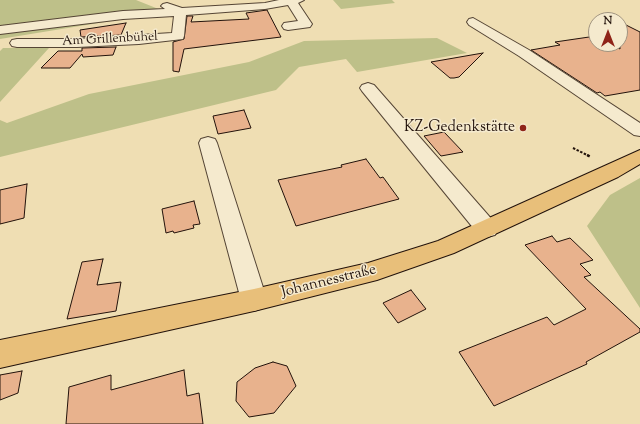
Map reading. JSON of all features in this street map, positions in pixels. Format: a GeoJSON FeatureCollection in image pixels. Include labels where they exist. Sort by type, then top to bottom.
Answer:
{"type":"FeatureCollection","features":[{"type":"Feature","properties":{"kind":"main road","name":"Johannesstraße"},"geometry":{"type":"LineString","coordinates":[[0,354],[254,300],[368,273],[446,247],[611,172],[640,156]]}},
{"type":"Feature","properties":{"kind":"street"},"geometry":{"type":"LineString","coordinates":[[154,0],[180,12]]}},
{"type":"Feature","properties":{"kind":"street"},"geometry":{"type":"LineString","coordinates":[[0,30],[122,15],[265,6],[295,1],[306,24],[288,26]]}},
{"type":"Feature","properties":{"kind":"street","name":"Am Grillenbühel"},"geometry":{"type":"LineString","coordinates":[[17,43],[85,43],[178,36],[180,12]]}},
{"type":"Feature","properties":{"kind":"street"},"geometry":{"type":"LineString","coordinates":[[472,22],[524,53],[640,132]]}},
{"type":"Feature","properties":{"kind":"street"},"geometry":{"type":"LineString","coordinates":[[368,88],[487,229]]}},
{"type":"Feature","properties":{"kind":"street"},"geometry":{"type":"LineString","coordinates":[[208,143],[254,300]]}},
{"type":"Feature","properties":{"kind":"path"},"geometry":{"type":"LineString","coordinates":[[573,148],[591,157]]}},
{"type":"Feature","properties":{"kind":"green space"},"geometry":{"type":"Polygon","coordinates":[[[0,0],[136,0],[166,12],[0,39],[0,0]]]}},
{"type":"Feature","properties":{"kind":"green space"},"geometry":{"type":"Polygon","coordinates":[[[333,0],[392,0],[395,3],[341,9],[333,0]]]}},
{"type":"Feature","properties":{"kind":"green space"},"geometry":{"type":"Polygon","coordinates":[[[437,38],[467,53],[357,72],[346,59],[299,67],[276,90],[0,157],[0,120],[7,123],[89,94],[249,62],[304,41],[437,38]]]}},
{"type":"Feature","properties":{"kind":"green space"},"geometry":{"type":"Polygon","coordinates":[[[3,48],[49,48],[0,102],[0,51],[3,48]]]}},
{"type":"Feature","properties":{"kind":"green space"},"geometry":{"type":"Polygon","coordinates":[[[640,178],[640,308],[587,226],[610,195],[640,178]]]}},
{"type":"Feature","properties":{"kind":"building"},"geometry":{"type":"Polygon","coordinates":[[[267,10],[281,37],[184,49],[179,72],[173,71],[173,42],[184,39],[187,16],[193,16],[191,22],[249,19],[246,13],[267,10]]]}},
{"type":"Feature","properties":{"kind":"building"},"geometry":{"type":"Polygon","coordinates":[[[126,23],[121,35],[81,37],[80,30],[126,23]]]}},
{"type":"Feature","properties":{"kind":"building"},"geometry":{"type":"Polygon","coordinates":[[[628,26],[640,32],[640,90],[605,96],[600,92],[597,93],[531,50],[560,45],[555,42],[588,37],[588,52],[628,52],[628,26]]]}},
{"type":"Feature","properties":{"kind":"building"},"geometry":{"type":"Polygon","coordinates":[[[116,47],[113,55],[83,57],[82,54],[70,68],[41,68],[58,51],[82,51],[82,48],[116,47]]]}},
{"type":"Feature","properties":{"kind":"building"},"geometry":{"type":"Polygon","coordinates":[[[483,53],[459,77],[454,78],[450,78],[431,62],[483,53]]]}},
{"type":"Feature","properties":{"kind":"building"},"geometry":{"type":"Polygon","coordinates":[[[244,110],[251,128],[218,134],[213,116],[244,110]]]}},
{"type":"Feature","properties":{"kind":"building"},"geometry":{"type":"Polygon","coordinates":[[[444,132],[463,152],[441,156],[424,136],[444,132]]]}},
{"type":"Feature","properties":{"kind":"building"},"geometry":{"type":"Polygon","coordinates":[[[366,159],[380,178],[383,177],[399,199],[296,226],[278,180],[342,167],[341,165],[366,159]]]}},
{"type":"Feature","properties":{"kind":"building"},"geometry":{"type":"Polygon","coordinates":[[[27,184],[24,218],[0,224],[0,190],[27,184]]]}},
{"type":"Feature","properties":{"kind":"building"},"geometry":{"type":"Polygon","coordinates":[[[194,201],[200,224],[193,225],[194,228],[174,233],[173,231],[166,233],[162,209],[194,201]]]}},
{"type":"Feature","properties":{"kind":"building"},"geometry":{"type":"Polygon","coordinates":[[[552,236],[557,242],[570,238],[593,260],[580,264],[591,275],[584,277],[640,329],[640,332],[586,362],[587,364],[494,406],[459,352],[547,317],[554,325],[586,309],[525,245],[552,236]]]}},
{"type":"Feature","properties":{"kind":"building"},"geometry":{"type":"Polygon","coordinates":[[[103,259],[97,285],[121,282],[116,311],[67,319],[82,262],[103,259]]]}},
{"type":"Feature","properties":{"kind":"building"},"geometry":{"type":"Polygon","coordinates":[[[411,290],[426,309],[398,323],[383,303],[411,290]]]}},
{"type":"Feature","properties":{"kind":"building"},"geometry":{"type":"Polygon","coordinates":[[[273,362],[287,366],[296,386],[274,413],[249,417],[236,401],[237,382],[255,368],[273,362]]]}},
{"type":"Feature","properties":{"kind":"building"},"geometry":{"type":"Polygon","coordinates":[[[184,370],[187,396],[199,393],[203,424],[66,424],[69,387],[111,375],[111,390],[184,370]]]}},
{"type":"Feature","properties":{"kind":"building"},"geometry":{"type":"Polygon","coordinates":[[[22,371],[18,393],[0,400],[0,375],[22,371]]]}},
{"type":"Feature","properties":{"kind":"place","name":"KZ-Gedenkstätte"},"geometry":{"type":"Point","coordinates":[523,128]}}]}
